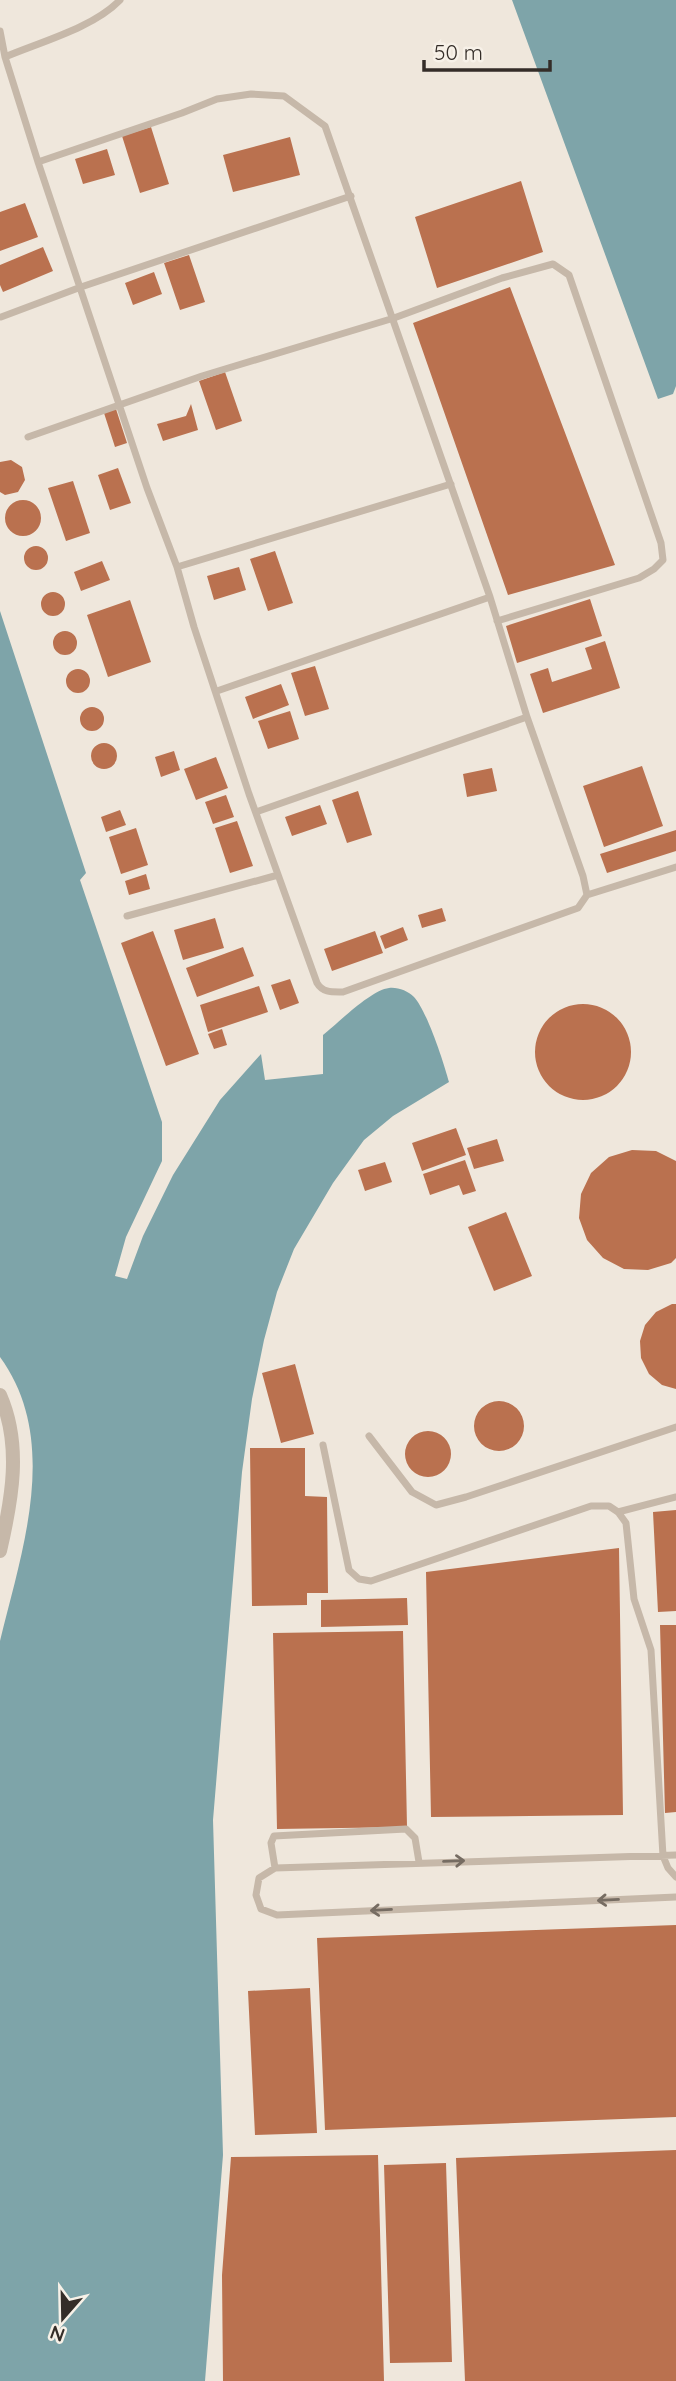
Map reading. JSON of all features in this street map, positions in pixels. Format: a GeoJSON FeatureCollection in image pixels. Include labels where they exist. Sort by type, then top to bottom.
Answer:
{"type":"FeatureCollection","features":[{"type":"Feature","properties":{"kind":"street"},"geometry":{"type":"LineString","coordinates":[[0,1395],[8,1413],[13,1454],[9,1514],[0,1551]]}},
{"type":"Feature","properties":{"kind":"lane"},"geometry":{"type":"LineString","coordinates":[[5,57],[92,21],[120,0]]}},
{"type":"Feature","properties":{"kind":"lane"},"geometry":{"type":"LineString","coordinates":[[0,31],[5,57],[38,162],[146,488],[177,567],[194,627],[256,811],[321,989],[343,992],[578,908],[587,895],[676,867]]}},
{"type":"Feature","properties":{"kind":"lane"},"geometry":{"type":"LineString","coordinates":[[38,162],[217,99],[251,94],[284,96],[325,126],[491,597],[527,717],[583,876],[587,895]]}},
{"type":"Feature","properties":{"kind":"lane"},"geometry":{"type":"LineString","coordinates":[[1,317],[81,287],[351,196]]}},
{"type":"Feature","properties":{"kind":"lane"},"geometry":{"type":"LineString","coordinates":[[28,437],[202,376],[394,318],[502,278],[553,264],[569,275],[661,543],[663,560],[639,578],[497,621]]}},
{"type":"Feature","properties":{"kind":"lane"},"geometry":{"type":"LineString","coordinates":[[177,567],[452,484]]}},
{"type":"Feature","properties":{"kind":"lane"},"geometry":{"type":"LineString","coordinates":[[216,691],[491,597]]}},
{"type":"Feature","properties":{"kind":"lane"},"geometry":{"type":"LineString","coordinates":[[256,811],[527,717]]}},
{"type":"Feature","properties":{"kind":"lane"},"geometry":{"type":"LineString","coordinates":[[127,916],[278,874]]}},
{"type":"Feature","properties":{"kind":"lane"},"geometry":{"type":"LineString","coordinates":[[369,1436],[412,1492],[436,1504],[466,1497],[676,1427]]}},
{"type":"Feature","properties":{"kind":"lane"},"geometry":{"type":"LineString","coordinates":[[323,1445],[349,1570],[359,1579],[371,1581],[590,1506],[609,1506],[618,1512],[626,1523],[634,1599],[651,1650],[663,1856],[676,1877]]}},
{"type":"Feature","properties":{"kind":"lane"},"geometry":{"type":"LineString","coordinates":[[618,1512],[676,1497]]}},
{"type":"Feature","properties":{"kind":"lane"},"geometry":{"type":"LineString","coordinates":[[275,1868],[271,1843],[274,1836],[406,1829],[415,1838],[419,1862]]}},
{"type":"Feature","properties":{"kind":"lane"},"geometry":{"type":"LineString","coordinates":[[676,1855],[275,1868],[260,1878],[256,1895],[261,1909],[277,1915],[676,1897]]}},
{"type":"Feature","properties":{"kind":"water"},"geometry":{"type":"Polygon","coordinates":[[[512,0],[676,0],[676,386],[673,394],[658,399],[512,0]]]}},
{"type":"Feature","properties":{"kind":"water"},"geometry":{"type":"Polygon","coordinates":[[[0,611],[86,873],[80,880],[162,1122],[162,1161],[126,1237],[115,1276],[127,1279],[143,1236],[173,1175],[220,1100],[261,1054],[265,1080],[323,1074],[323,1035],[373,994],[396,988],[409,993],[419,1004],[449,1082],[393,1116],[364,1140],[333,1183],[294,1249],[277,1292],[252,1399],[242,1472],[213,1820],[223,2155],[205,2381],[0,2381],[0,1641],[26,1533],[33,1460],[29,1424],[18,1390],[0,1357],[0,611]]]}},
{"type":"Feature","properties":{"kind":"building"},"geometry":{"type":"Polygon","coordinates":[[[151,127],[169,184],[140,193],[122,136],[151,127]]]}},
{"type":"Feature","properties":{"kind":"building"},"geometry":{"type":"Polygon","coordinates":[[[290,137],[300,175],[233,192],[223,155],[290,137]]]}},
{"type":"Feature","properties":{"kind":"building"},"geometry":{"type":"Polygon","coordinates":[[[107,149],[115,175],[83,184],[75,159],[107,149]]]}},
{"type":"Feature","properties":{"kind":"building"},"geometry":{"type":"Polygon","coordinates":[[[521,181],[543,252],[437,288],[415,217],[521,181]]]}},
{"type":"Feature","properties":{"kind":"building"},"geometry":{"type":"Polygon","coordinates":[[[25,203],[38,237],[0,251],[0,212],[25,203]]]}},
{"type":"Feature","properties":{"kind":"building"},"geometry":{"type":"Polygon","coordinates":[[[43,247],[53,271],[3,292],[0,285],[0,265],[43,247]]]}},
{"type":"Feature","properties":{"kind":"building"},"geometry":{"type":"Polygon","coordinates":[[[189,255],[205,302],[180,310],[164,263],[189,255]]]}},
{"type":"Feature","properties":{"kind":"building"},"geometry":{"type":"Polygon","coordinates":[[[154,272],[162,294],[133,305],[125,283],[154,272]]]}},
{"type":"Feature","properties":{"kind":"building"},"geometry":{"type":"Polygon","coordinates":[[[510,287],[615,565],[508,595],[413,323],[510,287]]]}},
{"type":"Feature","properties":{"kind":"building"},"geometry":{"type":"Polygon","coordinates":[[[225,372],[242,421],[216,430],[199,381],[225,372]]]}},
{"type":"Feature","properties":{"kind":"building"},"geometry":{"type":"Polygon","coordinates":[[[191,404],[198,430],[163,441],[157,424],[186,416],[191,404]]]}},
{"type":"Feature","properties":{"kind":"building"},"geometry":{"type":"Polygon","coordinates":[[[116,409],[127,443],[115,447],[104,413],[116,409]]]}},
{"type":"Feature","properties":{"kind":"building"},"geometry":{"type":"Polygon","coordinates":[[[11,460],[22,467],[25,480],[18,492],[5,495],[0,492],[0,462],[11,460]]]}},
{"type":"Feature","properties":{"kind":"building"},"geometry":{"type":"Polygon","coordinates":[[[118,468],[131,503],[110,510],[98,475],[118,468]]]}},
{"type":"Feature","properties":{"kind":"building"},"geometry":{"type":"Polygon","coordinates":[[[73,481],[90,533],[66,541],[48,488],[73,481]]]}},
{"type":"Feature","properties":{"kind":"building"},"geometry":{"type":"Polygon","coordinates":[[[23,500],[36,505],[41,518],[36,531],[23,536],[10,531],[5,518],[10,505],[23,500]]]}},
{"type":"Feature","properties":{"kind":"building"},"geometry":{"type":"Polygon","coordinates":[[[36,546],[45,549],[48,558],[45,567],[36,570],[27,567],[24,558],[27,549],[36,546]]]}},
{"type":"Feature","properties":{"kind":"building"},"geometry":{"type":"Polygon","coordinates":[[[275,551],[293,603],[268,611],[250,559],[275,551]]]}},
{"type":"Feature","properties":{"kind":"building"},"geometry":{"type":"Polygon","coordinates":[[[102,561],[110,580],[81,591],[74,572],[102,561]]]}},
{"type":"Feature","properties":{"kind":"building"},"geometry":{"type":"Polygon","coordinates":[[[239,567],[246,590],[214,600],[207,576],[239,567]]]}},
{"type":"Feature","properties":{"kind":"building"},"geometry":{"type":"Polygon","coordinates":[[[53,592],[62,595],[65,604],[62,613],[53,616],[44,613],[41,604],[44,595],[53,592]]]}},
{"type":"Feature","properties":{"kind":"building"},"geometry":{"type":"Polygon","coordinates":[[[590,599],[602,636],[517,663],[506,626],[590,599]]]}},
{"type":"Feature","properties":{"kind":"building"},"geometry":{"type":"Polygon","coordinates":[[[130,600],[151,662],[108,677],[87,615],[130,600]]]}},
{"type":"Feature","properties":{"kind":"building"},"geometry":{"type":"Polygon","coordinates":[[[65,631],[74,634],[77,643],[74,652],[65,655],[56,652],[53,643],[56,634],[65,631]]]}},
{"type":"Feature","properties":{"kind":"building"},"geometry":{"type":"Polygon","coordinates":[[[605,641],[620,688],[543,713],[530,674],[548,668],[552,682],[592,669],[585,648],[605,641]]]}},
{"type":"Feature","properties":{"kind":"building"},"geometry":{"type":"Polygon","coordinates":[[[315,666],[329,709],[305,716],[291,673],[315,666]]]}},
{"type":"Feature","properties":{"kind":"building"},"geometry":{"type":"Polygon","coordinates":[[[78,669],[87,672],[90,681],[87,690],[78,693],[69,690],[66,681],[69,672],[78,669]]]}},
{"type":"Feature","properties":{"kind":"building"},"geometry":{"type":"Polygon","coordinates":[[[281,684],[289,705],[253,719],[245,697],[281,684]]]}},
{"type":"Feature","properties":{"kind":"building"},"geometry":{"type":"Polygon","coordinates":[[[92,707],[100,711],[104,719],[100,727],[92,731],[84,727],[80,719],[84,711],[92,707]]]}},
{"type":"Feature","properties":{"kind":"building"},"geometry":{"type":"Polygon","coordinates":[[[290,711],[299,739],[268,749],[258,721],[290,711]]]}},
{"type":"Feature","properties":{"kind":"building"},"geometry":{"type":"Polygon","coordinates":[[[104,743],[113,747],[117,756],[113,765],[104,769],[95,765],[91,756],[95,747],[104,743]]]}},
{"type":"Feature","properties":{"kind":"building"},"geometry":{"type":"Polygon","coordinates":[[[174,751],[180,770],[161,777],[155,757],[174,751]]]}},
{"type":"Feature","properties":{"kind":"building"},"geometry":{"type":"Polygon","coordinates":[[[216,757],[228,788],[196,800],[184,769],[216,757]]]}},
{"type":"Feature","properties":{"kind":"building"},"geometry":{"type":"Polygon","coordinates":[[[642,766],[663,826],[604,847],[583,786],[642,766]]]}},
{"type":"Feature","properties":{"kind":"building"},"geometry":{"type":"Polygon","coordinates":[[[492,768],[497,791],[467,797],[463,774],[492,768]]]}},
{"type":"Feature","properties":{"kind":"building"},"geometry":{"type":"Polygon","coordinates":[[[358,791],[372,835],[347,843],[332,800],[358,791]]]}},
{"type":"Feature","properties":{"kind":"building"},"geometry":{"type":"Polygon","coordinates":[[[226,795],[234,817],[213,824],[205,802],[226,795]]]}},
{"type":"Feature","properties":{"kind":"building"},"geometry":{"type":"Polygon","coordinates":[[[320,805],[327,824],[292,836],[285,817],[320,805]]]}},
{"type":"Feature","properties":{"kind":"building"},"geometry":{"type":"Polygon","coordinates":[[[120,810],[126,825],[106,832],[101,817],[120,810]]]}},
{"type":"Feature","properties":{"kind":"building"},"geometry":{"type":"Polygon","coordinates":[[[237,821],[253,866],[230,873],[215,828],[237,821]]]}},
{"type":"Feature","properties":{"kind":"building"},"geometry":{"type":"Polygon","coordinates":[[[136,828],[148,865],[121,874],[109,837],[136,828]]]}},
{"type":"Feature","properties":{"kind":"building"},"geometry":{"type":"Polygon","coordinates":[[[676,830],[676,851],[607,873],[600,854],[676,830]]]}},
{"type":"Feature","properties":{"kind":"building"},"geometry":{"type":"Polygon","coordinates":[[[146,874],[150,889],[129,895],[125,881],[146,874]]]}},
{"type":"Feature","properties":{"kind":"building"},"geometry":{"type":"Polygon","coordinates":[[[442,908],[446,921],[422,928],[418,915],[442,908]]]}},
{"type":"Feature","properties":{"kind":"building"},"geometry":{"type":"Polygon","coordinates":[[[215,918],[224,948],[183,960],[174,930],[215,918]]]}},
{"type":"Feature","properties":{"kind":"building"},"geometry":{"type":"Polygon","coordinates":[[[403,927],[408,940],[385,949],[380,936],[403,927]]]}},
{"type":"Feature","properties":{"kind":"building"},"geometry":{"type":"Polygon","coordinates":[[[153,931],[199,1054],[166,1066],[121,943],[153,931]]]}},
{"type":"Feature","properties":{"kind":"building"},"geometry":{"type":"Polygon","coordinates":[[[375,931],[383,953],[332,971],[324,949],[375,931]]]}},
{"type":"Feature","properties":{"kind":"building"},"geometry":{"type":"Polygon","coordinates":[[[243,947],[254,976],[197,997],[186,968],[243,947]]]}},
{"type":"Feature","properties":{"kind":"building"},"geometry":{"type":"Polygon","coordinates":[[[290,979],[299,1003],[280,1010],[271,985],[290,979]]]}},
{"type":"Feature","properties":{"kind":"building"},"geometry":{"type":"Polygon","coordinates":[[[259,986],[268,1012],[208,1032],[200,1005],[259,986]]]}},
{"type":"Feature","properties":{"kind":"building"},"geometry":{"type":"Polygon","coordinates":[[[574,1004],[592,1004],[610,1012],[623,1025],[631,1043],[628,1071],[610,1092],[592,1100],[574,1100],[556,1092],[543,1079],[535,1061],[535,1043],[543,1025],[556,1012],[574,1004]]]}},
{"type":"Feature","properties":{"kind":"building"},"geometry":{"type":"Polygon","coordinates":[[[222,1029],[227,1045],[214,1049],[208,1034],[222,1029]]]}},
{"type":"Feature","properties":{"kind":"building"},"geometry":{"type":"Polygon","coordinates":[[[456,1128],[466,1155],[422,1171],[412,1143],[456,1128]]]}},
{"type":"Feature","properties":{"kind":"building"},"geometry":{"type":"Polygon","coordinates":[[[497,1139],[504,1161],[474,1169],[467,1148],[497,1139]]]}},
{"type":"Feature","properties":{"kind":"building"},"geometry":{"type":"Polygon","coordinates":[[[632,1150],[656,1151],[676,1161],[676,1258],[671,1263],[648,1270],[624,1269],[603,1258],[587,1240],[579,1218],[581,1194],[591,1173],[609,1157],[632,1150]]]}},
{"type":"Feature","properties":{"kind":"building"},"geometry":{"type":"Polygon","coordinates":[[[465,1160],[476,1191],[463,1195],[459,1185],[430,1195],[423,1174],[465,1160]]]}},
{"type":"Feature","properties":{"kind":"building"},"geometry":{"type":"Polygon","coordinates":[[[385,1162],[392,1182],[365,1191],[358,1170],[385,1162]]]}},
{"type":"Feature","properties":{"kind":"building"},"geometry":{"type":"Polygon","coordinates":[[[506,1212],[532,1276],[494,1291],[468,1227],[506,1212]]]}},
{"type":"Feature","properties":{"kind":"building"},"geometry":{"type":"Polygon","coordinates":[[[676,1304],[676,1389],[662,1385],[649,1374],[641,1358],[640,1341],[645,1325],[656,1312],[676,1304]]]}},
{"type":"Feature","properties":{"kind":"building"},"geometry":{"type":"Polygon","coordinates":[[[295,1364],[314,1434],[281,1443],[262,1373],[295,1364]]]}},
{"type":"Feature","properties":{"kind":"building"},"geometry":{"type":"Polygon","coordinates":[[[499,1401],[517,1408],[524,1426],[517,1444],[499,1451],[481,1444],[474,1426],[481,1408],[499,1401]]]}},
{"type":"Feature","properties":{"kind":"building"},"geometry":{"type":"Polygon","coordinates":[[[428,1431],[445,1437],[451,1454],[445,1471],[428,1477],[411,1471],[405,1454],[411,1437],[428,1431]]]}},
{"type":"Feature","properties":{"kind":"building"},"geometry":{"type":"Polygon","coordinates":[[[250,1448],[305,1448],[305,1496],[327,1497],[328,1593],[307,1593],[307,1605],[252,1606],[250,1448]]]}},
{"type":"Feature","properties":{"kind":"building"},"geometry":{"type":"Polygon","coordinates":[[[676,1510],[676,1611],[658,1612],[653,1512],[676,1510]]]}},
{"type":"Feature","properties":{"kind":"building"},"geometry":{"type":"Polygon","coordinates":[[[619,1548],[623,1815],[431,1817],[426,1572],[619,1548]]]}},
{"type":"Feature","properties":{"kind":"building"},"geometry":{"type":"Polygon","coordinates":[[[407,1598],[408,1625],[321,1627],[321,1600],[407,1598]]]}},
{"type":"Feature","properties":{"kind":"building"},"geometry":{"type":"Polygon","coordinates":[[[660,1625],[676,1625],[676,1812],[665,1813],[660,1625]]]}},
{"type":"Feature","properties":{"kind":"building"},"geometry":{"type":"Polygon","coordinates":[[[403,1631],[407,1827],[277,1829],[273,1633],[403,1631]]]}},
{"type":"Feature","properties":{"kind":"building"},"geometry":{"type":"Polygon","coordinates":[[[676,1925],[676,2117],[325,2130],[317,1938],[676,1925]]]}},
{"type":"Feature","properties":{"kind":"building"},"geometry":{"type":"Polygon","coordinates":[[[310,1988],[317,2133],[255,2135],[248,1991],[310,1988]]]}},
{"type":"Feature","properties":{"kind":"building"},"geometry":{"type":"Polygon","coordinates":[[[676,2150],[676,2381],[465,2381],[456,2158],[676,2150]]]}},
{"type":"Feature","properties":{"kind":"building"},"geometry":{"type":"Polygon","coordinates":[[[378,2155],[384,2381],[223,2381],[222,2275],[231,2157],[378,2155]]]}},
{"type":"Feature","properties":{"kind":"building"},"geometry":{"type":"Polygon","coordinates":[[[446,2163],[452,2362],[390,2363],[384,2165],[446,2163]]]}}]}
